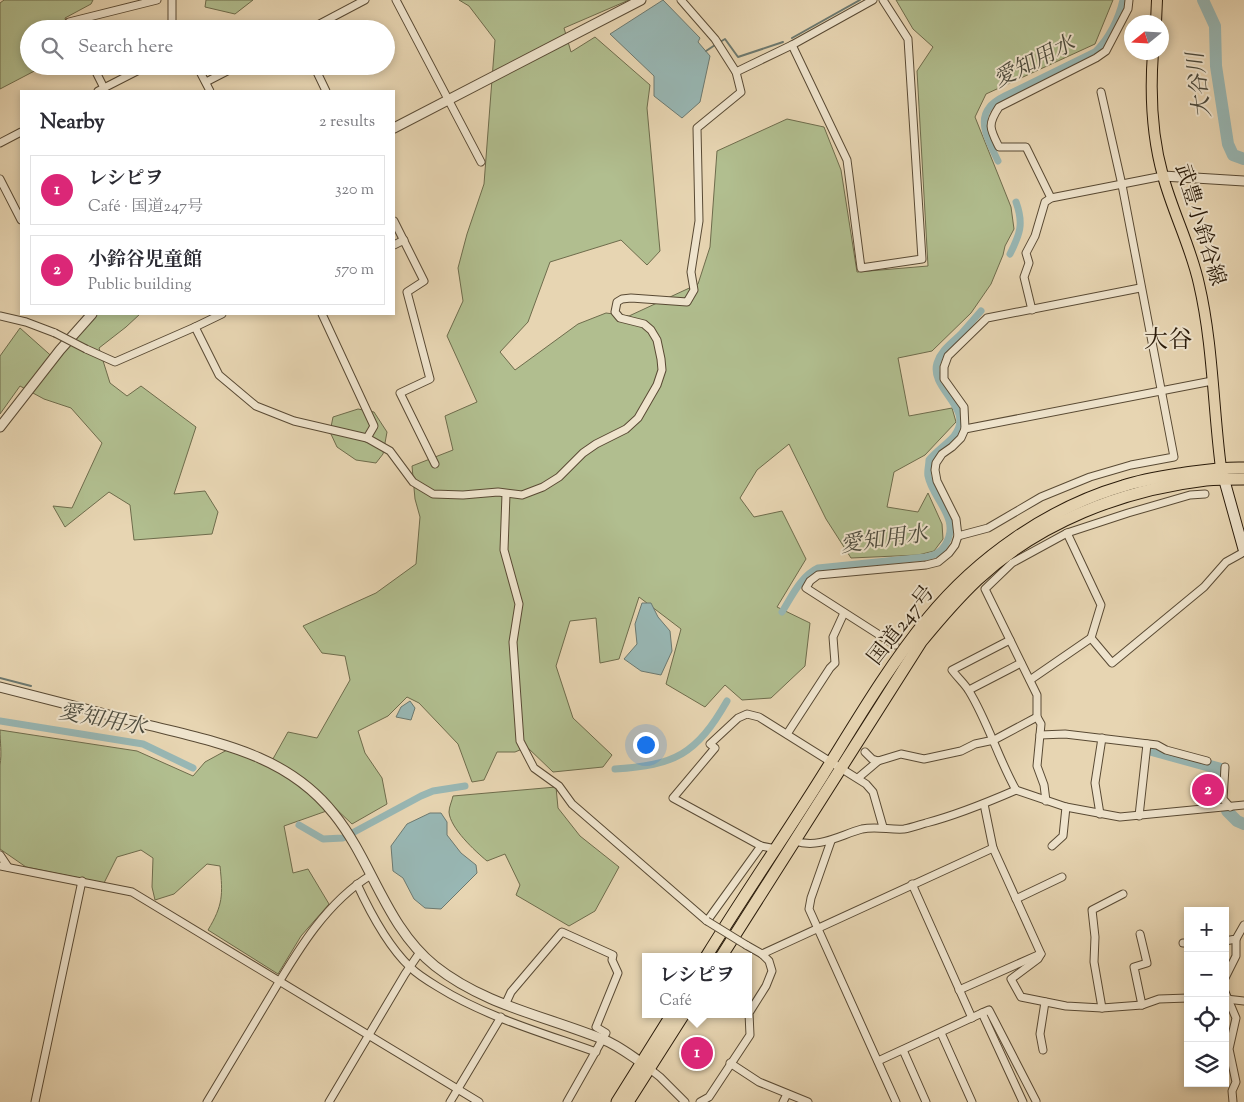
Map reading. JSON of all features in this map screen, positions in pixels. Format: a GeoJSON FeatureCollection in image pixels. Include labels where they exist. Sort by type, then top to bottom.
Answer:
{"type":"FeatureCollection","features":[{"type":"Feature","properties":{"kind":"highway","name":"国道247号"},"geometry":{"type":"LineString","coordinates":[[724,953],[796,841],[836,765],[904,650],[927,619],[959,585],[995,553],[1031,528],[1093,496],[1157,477],[1223,474],[1244,468]]}},
{"type":"Feature","properties":{"kind":"highway","name":"国道247号"},"geometry":{"type":"LineString","coordinates":[[1223,474],[1244,479]]}},
{"type":"Feature","properties":{"kind":"highway","name":"国道247号"},"geometry":{"type":"LineString","coordinates":[[709,953],[776,848],[836,765]]}},
{"type":"Feature","properties":{"kind":"highway"},"geometry":{"type":"LineString","coordinates":[[628,1102],[670,1018]]}},
{"type":"Feature","properties":{"kind":"highway"},"geometry":{"type":"LineString","coordinates":[[617,1102],[681,1018]]}},
{"type":"Feature","properties":{"kind":"main road"},"geometry":{"type":"LineString","coordinates":[[1157,15],[1158,0]]}},
{"type":"Feature","properties":{"kind":"main road","name":"武豊小鈴谷線"},"geometry":{"type":"LineString","coordinates":[[1153,60],[1152,119],[1163,176],[1185,234],[1199,282],[1208,328],[1223,474]]}},
{"type":"Feature","properties":{"kind":"main road"},"geometry":{"type":"LineString","coordinates":[[1223,474],[1244,551]]}},
{"type":"Feature","properties":{"kind":"street"},"geometry":{"type":"LineString","coordinates":[[78,20],[156,0]]}},
{"type":"Feature","properties":{"kind":"street"},"geometry":{"type":"LineString","coordinates":[[172,0],[172,20]]}},
{"type":"Feature","properties":{"kind":"street"},"geometry":{"type":"LineString","coordinates":[[327,20],[365,0]]}},
{"type":"Feature","properties":{"kind":"street"},"geometry":{"type":"LineString","coordinates":[[396,0],[481,162]]}},
{"type":"Feature","properties":{"kind":"street"},"geometry":{"type":"LineString","coordinates":[[395,127],[641,0]]}},
{"type":"Feature","properties":{"kind":"street"},"geometry":{"type":"LineString","coordinates":[[195,328],[219,375],[256,406],[294,421],[367,438],[390,451],[413,482],[433,494],[463,495],[498,492],[522,495],[543,488],[590,448],[626,429],[638,418],[657,385],[662,370],[657,340],[651,330],[644,324],[620,318],[615,312],[617,302],[630,298],[687,302],[694,290],[691,272],[699,221],[697,128],[741,92],[736,72],[714,39],[681,0]]}},
{"type":"Feature","properties":{"kind":"street"},"geometry":{"type":"LineString","coordinates":[[736,72],[792,45],[873,0]]}},
{"type":"Feature","properties":{"kind":"street"},"geometry":{"type":"LineString","coordinates":[[792,45],[847,160],[862,268],[922,260],[908,39],[883,0]]}},
{"type":"Feature","properties":{"kind":"street"},"geometry":{"type":"LineString","coordinates":[[1051,198],[1026,147],[999,147],[992,132],[991,119],[999,106],[1106,52],[1128,8],[1129,0]]}},
{"type":"Feature","properties":{"kind":"street"},"geometry":{"type":"LineString","coordinates":[[96,75],[101,90],[130,75]]}},
{"type":"Feature","properties":{"kind":"street"},"geometry":{"type":"LineString","coordinates":[[202,75],[210,90]]}},
{"type":"Feature","properties":{"kind":"street"},"geometry":{"type":"LineString","coordinates":[[206,82],[220,75]]}},
{"type":"Feature","properties":{"kind":"street"},"geometry":{"type":"LineString","coordinates":[[318,75],[326,90]]}},
{"type":"Feature","properties":{"kind":"street"},"geometry":{"type":"LineString","coordinates":[[958,536],[988,528],[1041,497],[1090,477],[1131,465],[1174,457],[1140,288],[1122,185],[1101,92]]}},
{"type":"Feature","properties":{"kind":"street"},"geometry":{"type":"LineString","coordinates":[[0,143],[20,133]]}},
{"type":"Feature","properties":{"kind":"street"},"geometry":{"type":"LineString","coordinates":[[1032,310],[1024,276],[1029,264],[1026,253],[1035,236],[1045,202],[1051,198],[1163,176],[1244,181]]}},
{"type":"Feature","properties":{"kind":"street"},"geometry":{"type":"LineString","coordinates":[[0,179],[20,218]]}},
{"type":"Feature","properties":{"kind":"street"},"geometry":{"type":"LineString","coordinates":[[395,223],[424,281],[407,292],[430,379],[400,392],[435,464]]}},
{"type":"Feature","properties":{"kind":"street"},"geometry":{"type":"LineString","coordinates":[[395,244],[404,240]]}},
{"type":"Feature","properties":{"kind":"street"},"geometry":{"type":"LineString","coordinates":[[895,645],[806,588],[810,581],[818,575],[832,572],[926,565],[938,562],[955,545],[958,536],[956,518],[937,481],[935,470],[936,463],[942,454],[961,438],[965,429],[964,407],[944,379],[944,367],[948,356],[987,318],[1140,288]]}},
{"type":"Feature","properties":{"kind":"street"},"geometry":{"type":"LineString","coordinates":[[0,427],[60,350],[91,315]]}},
{"type":"Feature","properties":{"kind":"street"},"geometry":{"type":"LineString","coordinates":[[0,316],[26,322],[55,333],[114,362],[195,328],[220,315]]}},
{"type":"Feature","properties":{"kind":"street"},"geometry":{"type":"LineString","coordinates":[[322,315],[374,426],[367,438]]}},
{"type":"Feature","properties":{"kind":"street"},"geometry":{"type":"LineString","coordinates":[[965,429],[1212,381]]}},
{"type":"Feature","properties":{"kind":"street"},"geometry":{"type":"LineString","coordinates":[[506,494],[504,550],[519,604],[512,642],[520,741],[534,768],[559,786],[572,804],[707,921],[762,954],[769,961],[772,971],[766,986],[752,1008]]}},
{"type":"Feature","properties":{"kind":"street"},"geometry":{"type":"LineString","coordinates":[[1046,801],[1044,785],[1036,766],[1041,724],[1037,717],[1037,695],[985,589],[1012,562],[1067,533],[1154,505],[1190,495],[1205,494]]}},
{"type":"Feature","properties":{"kind":"street"},"geometry":{"type":"LineString","coordinates":[[1030,680],[1091,638],[1101,605],[1067,533]]}},
{"type":"Feature","properties":{"kind":"street"},"geometry":{"type":"LineString","coordinates":[[1091,638],[1112,663],[1204,587],[1226,562],[1244,551]]}},
{"type":"Feature","properties":{"kind":"street"},"geometry":{"type":"LineString","coordinates":[[788,734],[830,668],[835,664],[833,638],[844,613]]}},
{"type":"Feature","properties":{"kind":"street"},"geometry":{"type":"LineString","coordinates":[[1010,640],[952,670],[969,690],[994,740],[1005,771],[1016,790],[1066,807],[1120,817],[1244,805]]}},
{"type":"Feature","properties":{"kind":"street"},"geometry":{"type":"LineString","coordinates":[[969,690],[1021,663]]}},
{"type":"Feature","properties":{"kind":"street"},"geometry":{"type":"LineString","coordinates":[[0,687],[232,746],[271,762],[308,787],[332,811],[346,830],[401,928],[420,952],[453,979],[481,995],[604,1039],[660,1076],[686,1102]]}},
{"type":"Feature","properties":{"kind":"street"},"geometry":{"type":"LineString","coordinates":[[776,848],[760,846],[673,798],[715,748],[710,744],[738,718],[747,714],[759,716],[866,784],[873,792],[883,827]]}},
{"type":"Feature","properties":{"kind":"street"},"geometry":{"type":"LineString","coordinates":[[858,778],[878,761],[901,754],[924,759],[961,752],[975,744],[994,740],[1037,717]]}},
{"type":"Feature","properties":{"kind":"street"},"geometry":{"type":"LineString","coordinates":[[1040,736],[1065,734],[1157,745],[1166,750],[1207,761]]}},
{"type":"Feature","properties":{"kind":"street"},"geometry":{"type":"LineString","coordinates":[[1100,814],[1095,784],[1102,738]]}},
{"type":"Feature","properties":{"kind":"street"},"geometry":{"type":"LineString","coordinates":[[1139,816],[1147,744]]}},
{"type":"Feature","properties":{"kind":"street"},"geometry":{"type":"LineString","coordinates":[[865,752],[872,759],[878,761]]}},
{"type":"Feature","properties":{"kind":"street"},"geometry":{"type":"LineString","coordinates":[[1225,767],[1223,799],[1230,807]]}},
{"type":"Feature","properties":{"kind":"street"},"geometry":{"type":"LineString","coordinates":[[796,841],[805,844],[831,841],[863,829],[883,827],[903,829],[949,817],[1016,790]]}},
{"type":"Feature","properties":{"kind":"street"},"geometry":{"type":"LineString","coordinates":[[984,804],[993,848],[1040,954],[1038,959],[1010,980],[1021,996],[1066,1006],[1102,1008],[1142,1005],[1158,999],[1184,998]]}},
{"type":"Feature","properties":{"kind":"street"},"geometry":{"type":"LineString","coordinates":[[1052,846],[1063,836],[1066,807]]}},
{"type":"Feature","properties":{"kind":"street"},"geometry":{"type":"LineString","coordinates":[[831,841],[809,909],[896,1102]]}},
{"type":"Feature","properties":{"kind":"street"},"geometry":{"type":"LineString","coordinates":[[707,921],[760,846]]}},
{"type":"Feature","properties":{"kind":"street"},"geometry":{"type":"LineString","coordinates":[[762,954],[993,848]]}},
{"type":"Feature","properties":{"kind":"street"},"geometry":{"type":"LineString","coordinates":[[0,855],[8,867]]}},
{"type":"Feature","properties":{"kind":"street"},"geometry":{"type":"LineString","coordinates":[[0,866],[132,892],[479,1102]]}},
{"type":"Feature","properties":{"kind":"street"},"geometry":{"type":"LineString","coordinates":[[207,1102],[307,937],[334,905],[357,884],[371,875]]}},
{"type":"Feature","properties":{"kind":"street"},"geometry":{"type":"LineString","coordinates":[[1016,899],[1062,877]]}},
{"type":"Feature","properties":{"kind":"street"},"geometry":{"type":"LineString","coordinates":[[35,1102],[82,881]]}},
{"type":"Feature","properties":{"kind":"street"},"geometry":{"type":"LineString","coordinates":[[357,884],[378,924],[394,947],[410,967],[428,981],[460,1000],[596,1052]]}},
{"type":"Feature","properties":{"kind":"street"},"geometry":{"type":"LineString","coordinates":[[912,884],[972,1018]]}},
{"type":"Feature","properties":{"kind":"street"},"geometry":{"type":"LineString","coordinates":[[1102,1008],[1094,962],[1095,937],[1092,910],[1123,894]]}},
{"type":"Feature","properties":{"kind":"street"},"geometry":{"type":"LineString","coordinates":[[1229,970],[1236,956],[1236,939],[1244,925]]}},
{"type":"Feature","properties":{"kind":"street"},"geometry":{"type":"LineString","coordinates":[[505,1005],[511,992],[562,932],[613,954],[612,960],[618,973],[596,1026],[606,1033],[567,1102]]}},
{"type":"Feature","properties":{"kind":"street"},"geometry":{"type":"LineString","coordinates":[[1140,934],[1147,963],[1134,967],[1142,1005]]}},
{"type":"Feature","properties":{"kind":"street"},"geometry":{"type":"LineString","coordinates":[[1229,940],[1236,939]]}},
{"type":"Feature","properties":{"kind":"street"},"geometry":{"type":"LineString","coordinates":[[329,1102],[420,952]]}},
{"type":"Feature","properties":{"kind":"street"},"geometry":{"type":"LineString","coordinates":[[959,990],[1040,954]]}},
{"type":"Feature","properties":{"kind":"street"},"geometry":{"type":"LineString","coordinates":[[1229,998],[1244,1001]]}},
{"type":"Feature","properties":{"kind":"street"},"geometry":{"type":"LineString","coordinates":[[1043,1050],[1040,1034],[1045,1002]]}},
{"type":"Feature","properties":{"kind":"street"},"geometry":{"type":"LineString","coordinates":[[1229,1003],[1236,1018],[1229,1049],[1236,1082],[1232,1091],[1233,1102]]}},
{"type":"Feature","properties":{"kind":"street"},"geometry":{"type":"LineString","coordinates":[[878,1061],[990,1010],[1036,1101]]}},
{"type":"Feature","properties":{"kind":"street"},"geometry":{"type":"LineString","coordinates":[[982,1013],[1023,1102]]}},
{"type":"Feature","properties":{"kind":"street"},"geometry":{"type":"LineString","coordinates":[[450,1102],[501,1017]]}},
{"type":"Feature","properties":{"kind":"street"},"geometry":{"type":"LineString","coordinates":[[700,1102],[709,1097],[750,1035],[749,1018]]}},
{"type":"Feature","properties":{"kind":"street"},"geometry":{"type":"LineString","coordinates":[[941,1033],[972,1102]]}},
{"type":"Feature","properties":{"kind":"street"},"geometry":{"type":"LineString","coordinates":[[903,1050],[926,1102]]}},
{"type":"Feature","properties":{"kind":"street"},"geometry":{"type":"LineString","coordinates":[[730,1063],[760,1082],[808,1102]]}},
{"type":"Feature","properties":{"kind":"street"},"geometry":{"type":"LineString","coordinates":[[783,1102],[787,1094]]}},
{"type":"Feature","properties":{"kind":"green space"},"geometry":{"type":"Polygon","coordinates":[[[4,0],[93,0],[91,4],[65,18],[66,20],[20,20],[20,75],[27,75],[0,89],[0,3],[4,0]]]}},
{"type":"Feature","properties":{"kind":"green space"},"geometry":{"type":"Polygon","coordinates":[[[206,0],[253,0],[235,14],[205,7],[206,0]]]}},
{"type":"Feature","properties":{"kind":"green space"},"geometry":{"type":"Polygon","coordinates":[[[459,0],[629,0],[564,28],[571,52],[595,37],[650,85],[647,108],[660,251],[647,265],[621,240],[550,262],[528,322],[500,352],[515,370],[578,324],[606,313],[629,316],[698,284],[710,247],[717,151],[787,119],[824,127],[841,170],[857,272],[928,266],[917,71],[933,47],[913,29],[896,0],[1113,0],[1095,44],[986,94],[975,117],[1011,207],[1014,229],[1005,246],[991,284],[971,313],[932,351],[898,358],[909,416],[952,408],[956,422],[925,455],[894,472],[887,507],[918,512],[928,493],[942,524],[943,539],[934,551],[918,555],[851,558],[826,519],[789,444],[757,470],[740,498],[754,517],[782,511],[806,559],[777,607],[810,623],[805,666],[771,698],[742,700],[725,685],[705,707],[666,684],[681,629],[639,597],[619,659],[600,663],[596,618],[570,621],[556,666],[573,718],[612,755],[603,767],[553,772],[527,747],[515,752],[497,752],[484,780],[472,782],[458,744],[419,703],[407,697],[388,716],[358,731],[365,753],[382,778],[387,804],[352,824],[335,808],[284,826],[293,873],[308,869],[329,904],[301,936],[278,974],[208,930],[217,914],[221,900],[220,866],[207,864],[174,894],[155,900],[152,887],[153,858],[141,850],[117,857],[104,883],[26,867],[0,849],[0,730],[137,751],[193,776],[205,762],[227,750],[269,766],[288,732],[317,738],[350,680],[345,656],[322,653],[303,626],[376,593],[416,564],[420,517],[415,499],[412,466],[453,450],[445,416],[477,402],[447,336],[463,301],[458,268],[484,184],[495,40],[469,6],[459,0]]]}},
{"type":"Feature","properties":{"kind":"green space"},"geometry":{"type":"Polygon","coordinates":[[[96,315],[139,315],[99,348],[110,383],[127,396],[141,386],[196,427],[174,494],[205,491],[218,512],[212,534],[134,540],[130,505],[109,492],[65,527],[53,506],[72,508],[102,443],[71,408],[44,399],[20,386],[0,414],[0,356],[20,328],[57,361],[96,315]]]}},
{"type":"Feature","properties":{"kind":"green space"},"geometry":{"type":"Polygon","coordinates":[[[358,409],[374,412],[387,432],[383,454],[376,463],[356,460],[337,447],[330,432],[333,417],[358,409]]]}},
{"type":"Feature","properties":{"kind":"green space"},"geometry":{"type":"Polygon","coordinates":[[[556,787],[558,808],[580,836],[619,867],[595,911],[569,926],[516,895],[520,885],[505,854],[487,861],[458,832],[450,818],[449,812],[453,796],[556,787]]]}},
{"type":"Feature","properties":{"kind":"water"},"geometry":{"type":"Polygon","coordinates":[[[663,0],[700,38],[698,42],[710,56],[700,102],[682,118],[654,96],[654,76],[610,34],[663,0]]]}},
{"type":"Feature","properties":{"kind":"water"},"geometry":{"type":"Polygon","coordinates":[[[642,603],[651,603],[658,617],[670,631],[672,651],[661,675],[641,671],[624,659],[637,644],[635,624],[642,603]]]}},
{"type":"Feature","properties":{"kind":"water"},"geometry":{"type":"Polygon","coordinates":[[[410,701],[415,708],[411,720],[396,717],[401,707],[410,701]]]}},
{"type":"Feature","properties":{"kind":"water"},"geometry":{"type":"Polygon","coordinates":[[[430,813],[441,813],[447,822],[447,835],[461,853],[476,865],[477,873],[441,909],[425,908],[414,899],[403,878],[393,871],[391,846],[407,824],[430,813]]]}},
{"type":"Feature","properties":{"kind":"waterway"},"geometry":{"type":"LineString","coordinates":[[792,38],[860,0]]}},
{"type":"Feature","properties":{"kind":"waterway","name":"愛知用水"},"geometry":{"type":"LineString","coordinates":[[998,161],[986,134],[984,120],[991,106],[1003,97],[1095,52],[1113,28],[1123,0]]}},
{"type":"Feature","properties":{"kind":"waterway","name":"大谷川"},"geometry":{"type":"LineString","coordinates":[[1203,0],[1215,26],[1216,66],[1228,144],[1233,155],[1244,159]]}},
{"type":"Feature","properties":{"kind":"waterway"},"geometry":{"type":"LineString","coordinates":[[720,42],[725,39],[738,57],[783,42]]}},
{"type":"Feature","properties":{"kind":"waterway"},"geometry":{"type":"LineString","coordinates":[[706,51],[715,45]]}},
{"type":"Feature","properties":{"kind":"waterway","name":"愛知用水"},"geometry":{"type":"LineString","coordinates":[[1010,254],[1020,229],[1020,217],[1016,202]]}},
{"type":"Feature","properties":{"kind":"waterway","name":"愛知用水"},"geometry":{"type":"LineString","coordinates":[[782,612],[802,581],[818,568],[926,557],[937,553],[945,545],[949,536],[950,526],[944,509],[931,485],[928,474],[929,460],[954,436],[959,426],[960,417],[939,382],[936,373],[937,363],[944,350],[981,311]]}},
{"type":"Feature","properties":{"kind":"waterway"},"geometry":{"type":"LineString","coordinates":[[0,678],[31,686]]}},
{"type":"Feature","properties":{"kind":"waterway","name":"愛知用水"},"geometry":{"type":"LineString","coordinates":[[615,769],[653,764],[682,754],[705,734],[727,701]]}},
{"type":"Feature","properties":{"kind":"waterway","name":"愛知用水"},"geometry":{"type":"LineString","coordinates":[[0,721],[143,744],[193,768]]}},
{"type":"Feature","properties":{"kind":"waterway"},"geometry":{"type":"LineString","coordinates":[[1152,750],[1221,769],[1219,802],[1223,804]]}},
{"type":"Feature","properties":{"kind":"waterway","name":"愛知用水"},"geometry":{"type":"LineString","coordinates":[[299,825],[323,839],[343,838],[421,796],[433,791],[465,786]]}},
{"type":"Feature","properties":{"kind":"waterway"},"geometry":{"type":"LineString","coordinates":[[1227,811],[1237,821],[1244,824]]}},
{"type":"Feature","properties":{"kind":"place","name":"小鈴谷児童館"},"geometry":{"type":"Point","coordinates":[1208,790]}},
{"type":"Feature","properties":{"kind":"place","name":"レシピヲ"},"geometry":{"type":"Point","coordinates":[697,1053]}},
{"type":"Feature","properties":{"kind":"district","name":"大谷"},"geometry":{"type":"Point","coordinates":[1168,341]}}]}
